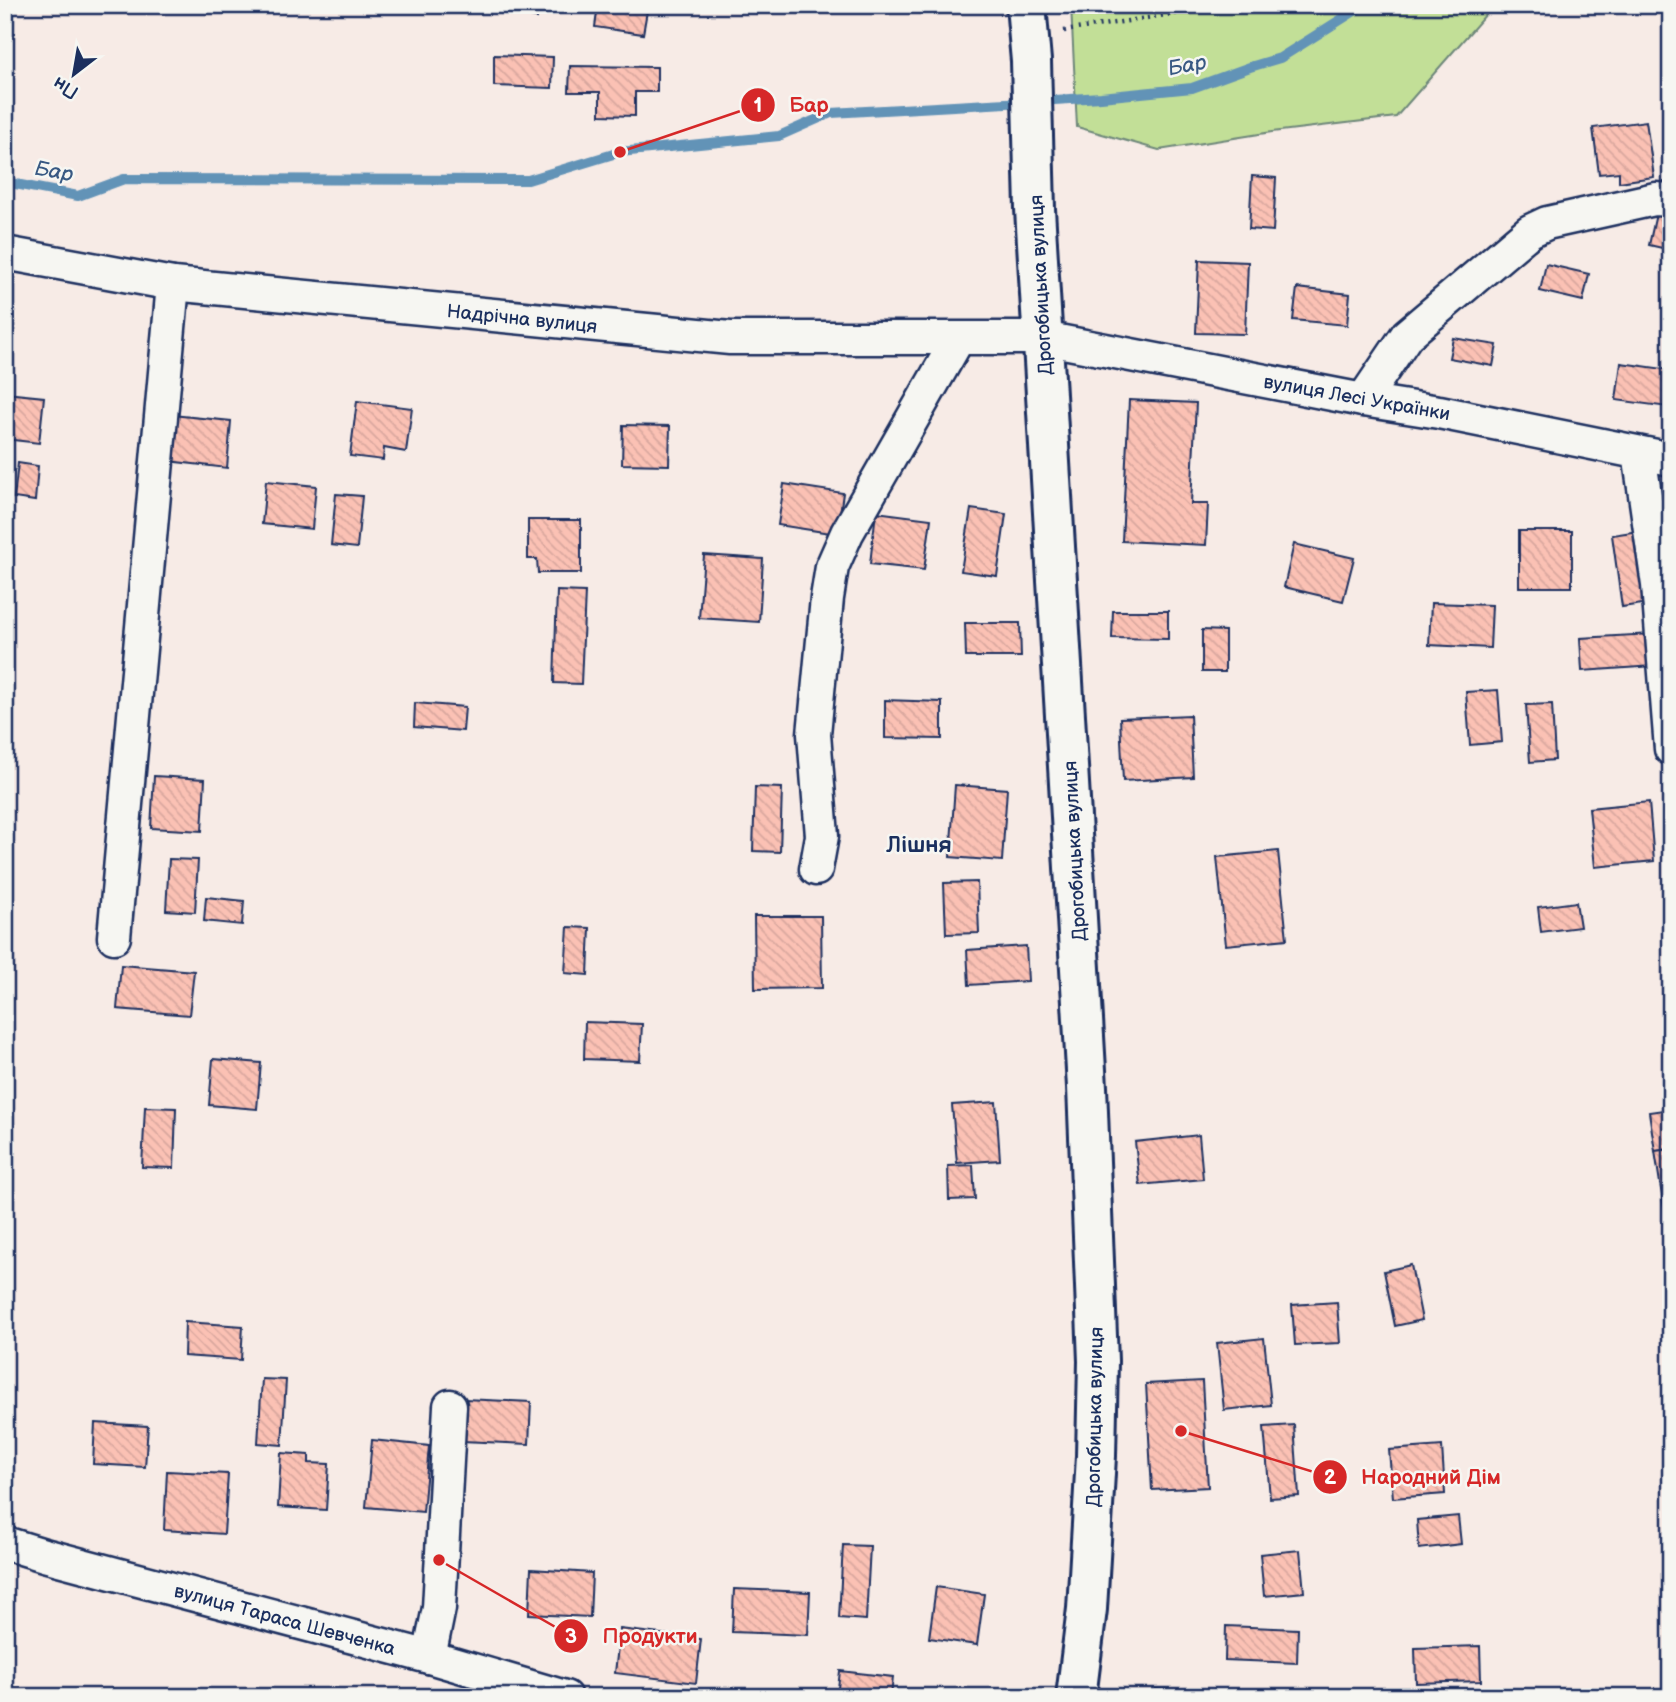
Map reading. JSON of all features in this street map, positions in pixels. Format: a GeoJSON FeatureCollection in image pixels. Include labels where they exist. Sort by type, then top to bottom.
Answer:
{"type":"FeatureCollection","features":[{"type":"Feature","properties":{"kind":"main road","name":"Дрогобицька вулиця"},"geometry":{"type":"LineString","coordinates":[[1029,34],[1035,209],[1086,1073],[1098,1361],[1096,1456],[1087,1609],[1076,1697]]}},
{"type":"Feature","properties":{"kind":"street"},"geometry":{"type":"LineString","coordinates":[[1363,400],[1407,335],[1530,231],[1547,223],[1655,198],[1671,200]]}},
{"type":"Feature","properties":{"kind":"street","name":"Надрічна вулиця"},"geometry":{"type":"LineString","coordinates":[[5,253],[173,285],[730,338],[1043,338]]}},
{"type":"Feature","properties":{"kind":"street"},"geometry":{"type":"LineString","coordinates":[[114,937],[173,285]]}},
{"type":"Feature","properties":{"kind":"street","name":"вулиця Лесі Українки"},"geometry":{"type":"LineString","coordinates":[[1043,338],[1363,400],[1439,412],[1671,459]]}},
{"type":"Feature","properties":{"kind":"street"},"geometry":{"type":"LineString","coordinates":[[816,869],[822,836],[814,734],[832,567],[847,533],[958,339]]}},
{"type":"Feature","properties":{"kind":"street"},"geometry":{"type":"LineString","coordinates":[[1639,453],[1658,585],[1671,749]]}},
{"type":"Feature","properties":{"kind":"street"},"geometry":{"type":"LineString","coordinates":[[429,1657],[439,1608],[450,1406]]}},
{"type":"Feature","properties":{"kind":"street","name":"вулиця Тараса Шевченка"},"geometry":{"type":"LineString","coordinates":[[5,1543],[429,1657],[565,1697]]}},
{"type":"Feature","properties":{"kind":"path"},"geometry":{"type":"LineString","coordinates":[[1029,34],[1223,6]]}},
{"type":"Feature","properties":{"kind":"green space"},"geometry":{"type":"Polygon","coordinates":[[[1071,5],[1494,5],[1396,117],[1272,132],[1159,150],[1077,127],[1071,5]]]}},
{"type":"Feature","properties":{"kind":"building"},"geometry":{"type":"Polygon","coordinates":[[[486,5],[539,5],[537,18],[485,9],[486,5]]]}},
{"type":"Feature","properties":{"kind":"building"},"geometry":{"type":"Polygon","coordinates":[[[598,5],[648,5],[643,34],[595,27],[598,5]]]}},
{"type":"Feature","properties":{"kind":"building"},"geometry":{"type":"Polygon","coordinates":[[[494,55],[553,57],[552,88],[494,86],[494,55]]]}},
{"type":"Feature","properties":{"kind":"building"},"geometry":{"type":"Polygon","coordinates":[[[570,66],[657,67],[657,92],[635,92],[635,116],[600,115],[600,92],[569,92],[570,66]]]}},
{"type":"Feature","properties":{"kind":"building"},"geometry":{"type":"Polygon","coordinates":[[[1646,121],[1654,177],[1619,182],[1619,172],[1599,174],[1593,128],[1646,121]]]}},
{"type":"Feature","properties":{"kind":"building"},"geometry":{"type":"Polygon","coordinates":[[[1252,176],[1276,178],[1273,231],[1249,229],[1252,176]]]}},
{"type":"Feature","properties":{"kind":"building"},"geometry":{"type":"Polygon","coordinates":[[[1656,214],[1671,218],[1671,250],[1649,245],[1656,214]]]}},
{"type":"Feature","properties":{"kind":"building"},"geometry":{"type":"Polygon","coordinates":[[[1199,260],[1248,262],[1245,334],[1196,333],[1199,260]]]}},
{"type":"Feature","properties":{"kind":"building"},"geometry":{"type":"Polygon","coordinates":[[[1546,264],[1589,274],[1583,301],[1540,291],[1546,264]]]}},
{"type":"Feature","properties":{"kind":"building"},"geometry":{"type":"Polygon","coordinates":[[[1297,288],[1350,294],[1347,325],[1293,320],[1297,288]]]}},
{"type":"Feature","properties":{"kind":"building"},"geometry":{"type":"Polygon","coordinates":[[[1453,338],[1497,345],[1493,366],[1449,358],[1453,338]]]}},
{"type":"Feature","properties":{"kind":"building"},"geometry":{"type":"Polygon","coordinates":[[[1621,363],[1671,370],[1668,407],[1616,400],[1621,363]]]}},
{"type":"Feature","properties":{"kind":"building"},"geometry":{"type":"Polygon","coordinates":[[[5,393],[44,397],[39,443],[5,439],[5,393]]]}},
{"type":"Feature","properties":{"kind":"building"},"geometry":{"type":"Polygon","coordinates":[[[1129,400],[1196,403],[1191,504],[1208,504],[1206,545],[1122,541],[1129,400]]]}},
{"type":"Feature","properties":{"kind":"building"},"geometry":{"type":"Polygon","coordinates":[[[357,401],[412,408],[406,452],[384,448],[383,460],[350,456],[357,401]]]}},
{"type":"Feature","properties":{"kind":"building"},"geometry":{"type":"Polygon","coordinates":[[[172,415],[231,421],[227,468],[168,461],[172,415]]]}},
{"type":"Feature","properties":{"kind":"building"},"geometry":{"type":"Polygon","coordinates":[[[623,425],[670,426],[669,465],[622,464],[623,425]]]}},
{"type":"Feature","properties":{"kind":"building"},"geometry":{"type":"Polygon","coordinates":[[[18,463],[38,466],[35,501],[14,498],[18,463]]]}},
{"type":"Feature","properties":{"kind":"building"},"geometry":{"type":"Polygon","coordinates":[[[266,481],[316,486],[312,529],[262,524],[266,481]]]}},
{"type":"Feature","properties":{"kind":"building"},"geometry":{"type":"Polygon","coordinates":[[[784,484],[843,493],[837,534],[778,525],[784,484]]]}},
{"type":"Feature","properties":{"kind":"building"},"geometry":{"type":"Polygon","coordinates":[[[336,494],[362,496],[357,548],[331,545],[336,494]]]}},
{"type":"Feature","properties":{"kind":"building"},"geometry":{"type":"Polygon","coordinates":[[[971,509],[1006,514],[997,576],[961,571],[971,509]]]}},
{"type":"Feature","properties":{"kind":"building"},"geometry":{"type":"Polygon","coordinates":[[[876,512],[931,519],[924,570],[870,564],[876,512]]]}},
{"type":"Feature","properties":{"kind":"building"},"geometry":{"type":"Polygon","coordinates":[[[528,520],[581,520],[581,573],[538,573],[537,559],[528,559],[528,520]]]}},
{"type":"Feature","properties":{"kind":"building"},"geometry":{"type":"Polygon","coordinates":[[[1519,531],[1572,531],[1572,587],[1519,587],[1519,531]]]}},
{"type":"Feature","properties":{"kind":"building"},"geometry":{"type":"Polygon","coordinates":[[[1639,531],[1649,603],[1622,607],[1612,535],[1639,531]]]}},
{"type":"Feature","properties":{"kind":"building"},"geometry":{"type":"Polygon","coordinates":[[[1294,544],[1354,558],[1343,601],[1284,587],[1294,544]]]}},
{"type":"Feature","properties":{"kind":"building"},"geometry":{"type":"Polygon","coordinates":[[[704,555],[763,559],[759,622],[699,618],[704,555]]]}},
{"type":"Feature","properties":{"kind":"building"},"geometry":{"type":"Polygon","coordinates":[[[557,591],[585,592],[581,684],[554,683],[557,591]]]}},
{"type":"Feature","properties":{"kind":"building"},"geometry":{"type":"Polygon","coordinates":[[[1431,603],[1492,605],[1490,648],[1429,645],[1431,603]]]}},
{"type":"Feature","properties":{"kind":"building"},"geometry":{"type":"Polygon","coordinates":[[[1113,611],[1168,611],[1168,639],[1112,638],[1113,611]]]}},
{"type":"Feature","properties":{"kind":"building"},"geometry":{"type":"Polygon","coordinates":[[[965,623],[1020,623],[1021,657],[966,657],[965,623]]]}},
{"type":"Feature","properties":{"kind":"building"},"geometry":{"type":"Polygon","coordinates":[[[1202,630],[1225,631],[1225,672],[1202,672],[1202,630]]]}},
{"type":"Feature","properties":{"kind":"building"},"geometry":{"type":"Polygon","coordinates":[[[1652,634],[1654,666],[1582,671],[1580,638],[1652,634]]]}},
{"type":"Feature","properties":{"kind":"building"},"geometry":{"type":"Polygon","coordinates":[[[1498,690],[1502,742],[1470,745],[1466,692],[1498,690]]]}},
{"type":"Feature","properties":{"kind":"building"},"geometry":{"type":"Polygon","coordinates":[[[885,700],[942,702],[942,739],[885,738],[885,700]]]}},
{"type":"Feature","properties":{"kind":"building"},"geometry":{"type":"Polygon","coordinates":[[[415,703],[465,707],[463,731],[414,727],[415,703]]]}},
{"type":"Feature","properties":{"kind":"building"},"geometry":{"type":"Polygon","coordinates":[[[1552,704],[1555,760],[1530,762],[1526,705],[1552,704]]]}},
{"type":"Feature","properties":{"kind":"building"},"geometry":{"type":"Polygon","coordinates":[[[1190,715],[1193,777],[1123,781],[1120,718],[1190,715]]]}},
{"type":"Feature","properties":{"kind":"building"},"geometry":{"type":"Polygon","coordinates":[[[154,776],[205,779],[202,831],[151,828],[154,776]]]}},
{"type":"Feature","properties":{"kind":"building"},"geometry":{"type":"Polygon","coordinates":[[[955,785],[1007,789],[1002,861],[950,857],[955,785]]]}},
{"type":"Feature","properties":{"kind":"building"},"geometry":{"type":"Polygon","coordinates":[[[755,787],[782,788],[780,852],[753,851],[755,787]]]}},
{"type":"Feature","properties":{"kind":"building"},"geometry":{"type":"Polygon","coordinates":[[[1649,802],[1654,861],[1595,867],[1589,808],[1649,802]]]}},
{"type":"Feature","properties":{"kind":"building"},"geometry":{"type":"Polygon","coordinates":[[[1278,851],[1287,939],[1226,945],[1217,857],[1278,851]]]}},
{"type":"Feature","properties":{"kind":"building"},"geometry":{"type":"Polygon","coordinates":[[[169,859],[198,860],[195,912],[166,910],[169,859]]]}},
{"type":"Feature","properties":{"kind":"building"},"geometry":{"type":"Polygon","coordinates":[[[977,882],[979,933],[946,934],[944,883],[977,882]]]}},
{"type":"Feature","properties":{"kind":"building"},"geometry":{"type":"Polygon","coordinates":[[[206,897],[244,901],[242,925],[204,921],[206,897]]]}},
{"type":"Feature","properties":{"kind":"building"},"geometry":{"type":"Polygon","coordinates":[[[1576,902],[1580,927],[1541,932],[1538,907],[1576,902]]]}},
{"type":"Feature","properties":{"kind":"building"},"geometry":{"type":"Polygon","coordinates":[[[754,916],[821,916],[822,988],[755,989],[754,916]]]}},
{"type":"Feature","properties":{"kind":"building"},"geometry":{"type":"Polygon","coordinates":[[[568,927],[590,928],[588,975],[565,973],[568,927]]]}},
{"type":"Feature","properties":{"kind":"building"},"geometry":{"type":"Polygon","coordinates":[[[1026,946],[1028,981],[969,985],[967,950],[1026,946]]]}},
{"type":"Feature","properties":{"kind":"building"},"geometry":{"type":"Polygon","coordinates":[[[121,965],[194,971],[189,1015],[117,1009],[121,965]]]}},
{"type":"Feature","properties":{"kind":"building"},"geometry":{"type":"Polygon","coordinates":[[[585,1022],[642,1024],[640,1061],[584,1059],[585,1022]]]}},
{"type":"Feature","properties":{"kind":"building"},"geometry":{"type":"Polygon","coordinates":[[[213,1059],[261,1063],[257,1109],[209,1105],[213,1059]]]}},
{"type":"Feature","properties":{"kind":"building"},"geometry":{"type":"Polygon","coordinates":[[[996,1102],[1000,1160],[957,1163],[952,1105],[996,1102]]]}},
{"type":"Feature","properties":{"kind":"building"},"geometry":{"type":"Polygon","coordinates":[[[145,1107],[176,1108],[174,1168],[142,1167],[145,1107]]]}},
{"type":"Feature","properties":{"kind":"building"},"geometry":{"type":"Polygon","coordinates":[[[1671,1109],[1671,1149],[1655,1151],[1649,1112],[1671,1109]]]}},
{"type":"Feature","properties":{"kind":"building"},"geometry":{"type":"Polygon","coordinates":[[[1199,1135],[1203,1179],[1140,1185],[1135,1142],[1199,1135]]]}},
{"type":"Feature","properties":{"kind":"building"},"geometry":{"type":"Polygon","coordinates":[[[1671,1149],[1671,1221],[1666,1222],[1655,1151],[1671,1149]]]}},
{"type":"Feature","properties":{"kind":"building"},"geometry":{"type":"Polygon","coordinates":[[[973,1165],[975,1199],[949,1200],[948,1166],[973,1165]]]}},
{"type":"Feature","properties":{"kind":"building"},"geometry":{"type":"Polygon","coordinates":[[[1411,1265],[1422,1320],[1395,1326],[1384,1271],[1411,1265]]]}},
{"type":"Feature","properties":{"kind":"building"},"geometry":{"type":"Polygon","coordinates":[[[1337,1302],[1340,1343],[1295,1345],[1292,1305],[1337,1302]]]}},
{"type":"Feature","properties":{"kind":"building"},"geometry":{"type":"Polygon","coordinates":[[[185,1322],[243,1326],[241,1360],[184,1356],[185,1322]]]}},
{"type":"Feature","properties":{"kind":"building"},"geometry":{"type":"Polygon","coordinates":[[[1264,1338],[1271,1405],[1224,1410],[1217,1343],[1264,1338]]]}},
{"type":"Feature","properties":{"kind":"building"},"geometry":{"type":"Polygon","coordinates":[[[262,1379],[286,1380],[282,1445],[258,1443],[262,1379]]]}},
{"type":"Feature","properties":{"kind":"building"},"geometry":{"type":"Polygon","coordinates":[[[1202,1381],[1208,1487],[1152,1490],[1146,1384],[1202,1381]]]}},
{"type":"Feature","properties":{"kind":"building"},"geometry":{"type":"Polygon","coordinates":[[[464,1399],[531,1402],[529,1444],[462,1441],[464,1399]]]}},
{"type":"Feature","properties":{"kind":"building"},"geometry":{"type":"Polygon","coordinates":[[[95,1423],[148,1426],[145,1467],[93,1464],[95,1423]]]}},
{"type":"Feature","properties":{"kind":"building"},"geometry":{"type":"Polygon","coordinates":[[[1294,1425],[1299,1496],[1270,1498],[1264,1427],[1294,1425]]]}},
{"type":"Feature","properties":{"kind":"building"},"geometry":{"type":"Polygon","coordinates":[[[372,1440],[429,1446],[423,1512],[366,1507],[372,1440]]]}},
{"type":"Feature","properties":{"kind":"building"},"geometry":{"type":"Polygon","coordinates":[[[1442,1446],[1445,1494],[1393,1498],[1389,1450],[1442,1446]]]}},
{"type":"Feature","properties":{"kind":"building"},"geometry":{"type":"Polygon","coordinates":[[[281,1453],[309,1455],[309,1463],[329,1464],[326,1510],[278,1507],[281,1453]]]}},
{"type":"Feature","properties":{"kind":"building"},"geometry":{"type":"Polygon","coordinates":[[[167,1471],[228,1474],[224,1534],[164,1530],[167,1471]]]}},
{"type":"Feature","properties":{"kind":"building"},"geometry":{"type":"Polygon","coordinates":[[[1458,1516],[1461,1544],[1419,1549],[1417,1520],[1458,1516]]]}},
{"type":"Feature","properties":{"kind":"building"},"geometry":{"type":"Polygon","coordinates":[[[843,1545],[870,1546],[866,1620],[839,1618],[843,1545]]]}},
{"type":"Feature","properties":{"kind":"building"},"geometry":{"type":"Polygon","coordinates":[[[1300,1550],[1304,1592],[1264,1596],[1260,1554],[1300,1550]]]}},
{"type":"Feature","properties":{"kind":"building"},"geometry":{"type":"Polygon","coordinates":[[[531,1569],[592,1573],[590,1617],[529,1614],[531,1569]]]}},
{"type":"Feature","properties":{"kind":"building"},"geometry":{"type":"Polygon","coordinates":[[[936,1587],[984,1594],[977,1645],[929,1638],[936,1587]]]}},
{"type":"Feature","properties":{"kind":"building"},"geometry":{"type":"Polygon","coordinates":[[[734,1589],[810,1592],[808,1635],[732,1632],[734,1589]]]}},
{"type":"Feature","properties":{"kind":"building"},"geometry":{"type":"Polygon","coordinates":[[[1226,1626],[1298,1629],[1297,1663],[1225,1660],[1226,1626]]]}},
{"type":"Feature","properties":{"kind":"building"},"geometry":{"type":"Polygon","coordinates":[[[620,1629],[701,1639],[696,1683],[615,1673],[620,1629]]]}},
{"type":"Feature","properties":{"kind":"building"},"geometry":{"type":"Polygon","coordinates":[[[1480,1646],[1481,1681],[1416,1683],[1415,1648],[1480,1646]]]}},
{"type":"Feature","properties":{"kind":"building"},"geometry":{"type":"Polygon","coordinates":[[[840,1671],[893,1677],[891,1697],[837,1697],[840,1671]]]}},
{"type":"Feature","properties":{"kind":"building"},"geometry":{"type":"Polygon","coordinates":[[[1156,1689],[1187,1691],[1186,1697],[1156,1697],[1156,1689]]]}},
{"type":"Feature","properties":{"kind":"waterway","name":"Бар"},"geometry":{"type":"LineString","coordinates":[[1039,101],[1192,88],[1280,58],[1364,5]]}},
{"type":"Feature","properties":{"kind":"waterway","name":"Бар"},"geometry":{"type":"LineString","coordinates":[[5,182],[78,196],[124,179],[528,180],[620,152],[779,136],[831,113],[1024,102]]}},
{"type":"Feature","properties":{"kind":"place","name":"Бар"},"geometry":{"type":"Point","coordinates":[620,152]}},
{"type":"Feature","properties":{"kind":"place","name":"Народний Дім"},"geometry":{"type":"Point","coordinates":[1181,1431]}},
{"type":"Feature","properties":{"kind":"place","name":"Продукти"},"geometry":{"type":"Point","coordinates":[439,1560]}},
{"type":"Feature","properties":{"kind":"district","name":"Лішня"},"geometry":{"type":"Point","coordinates":[919,844]}}]}
